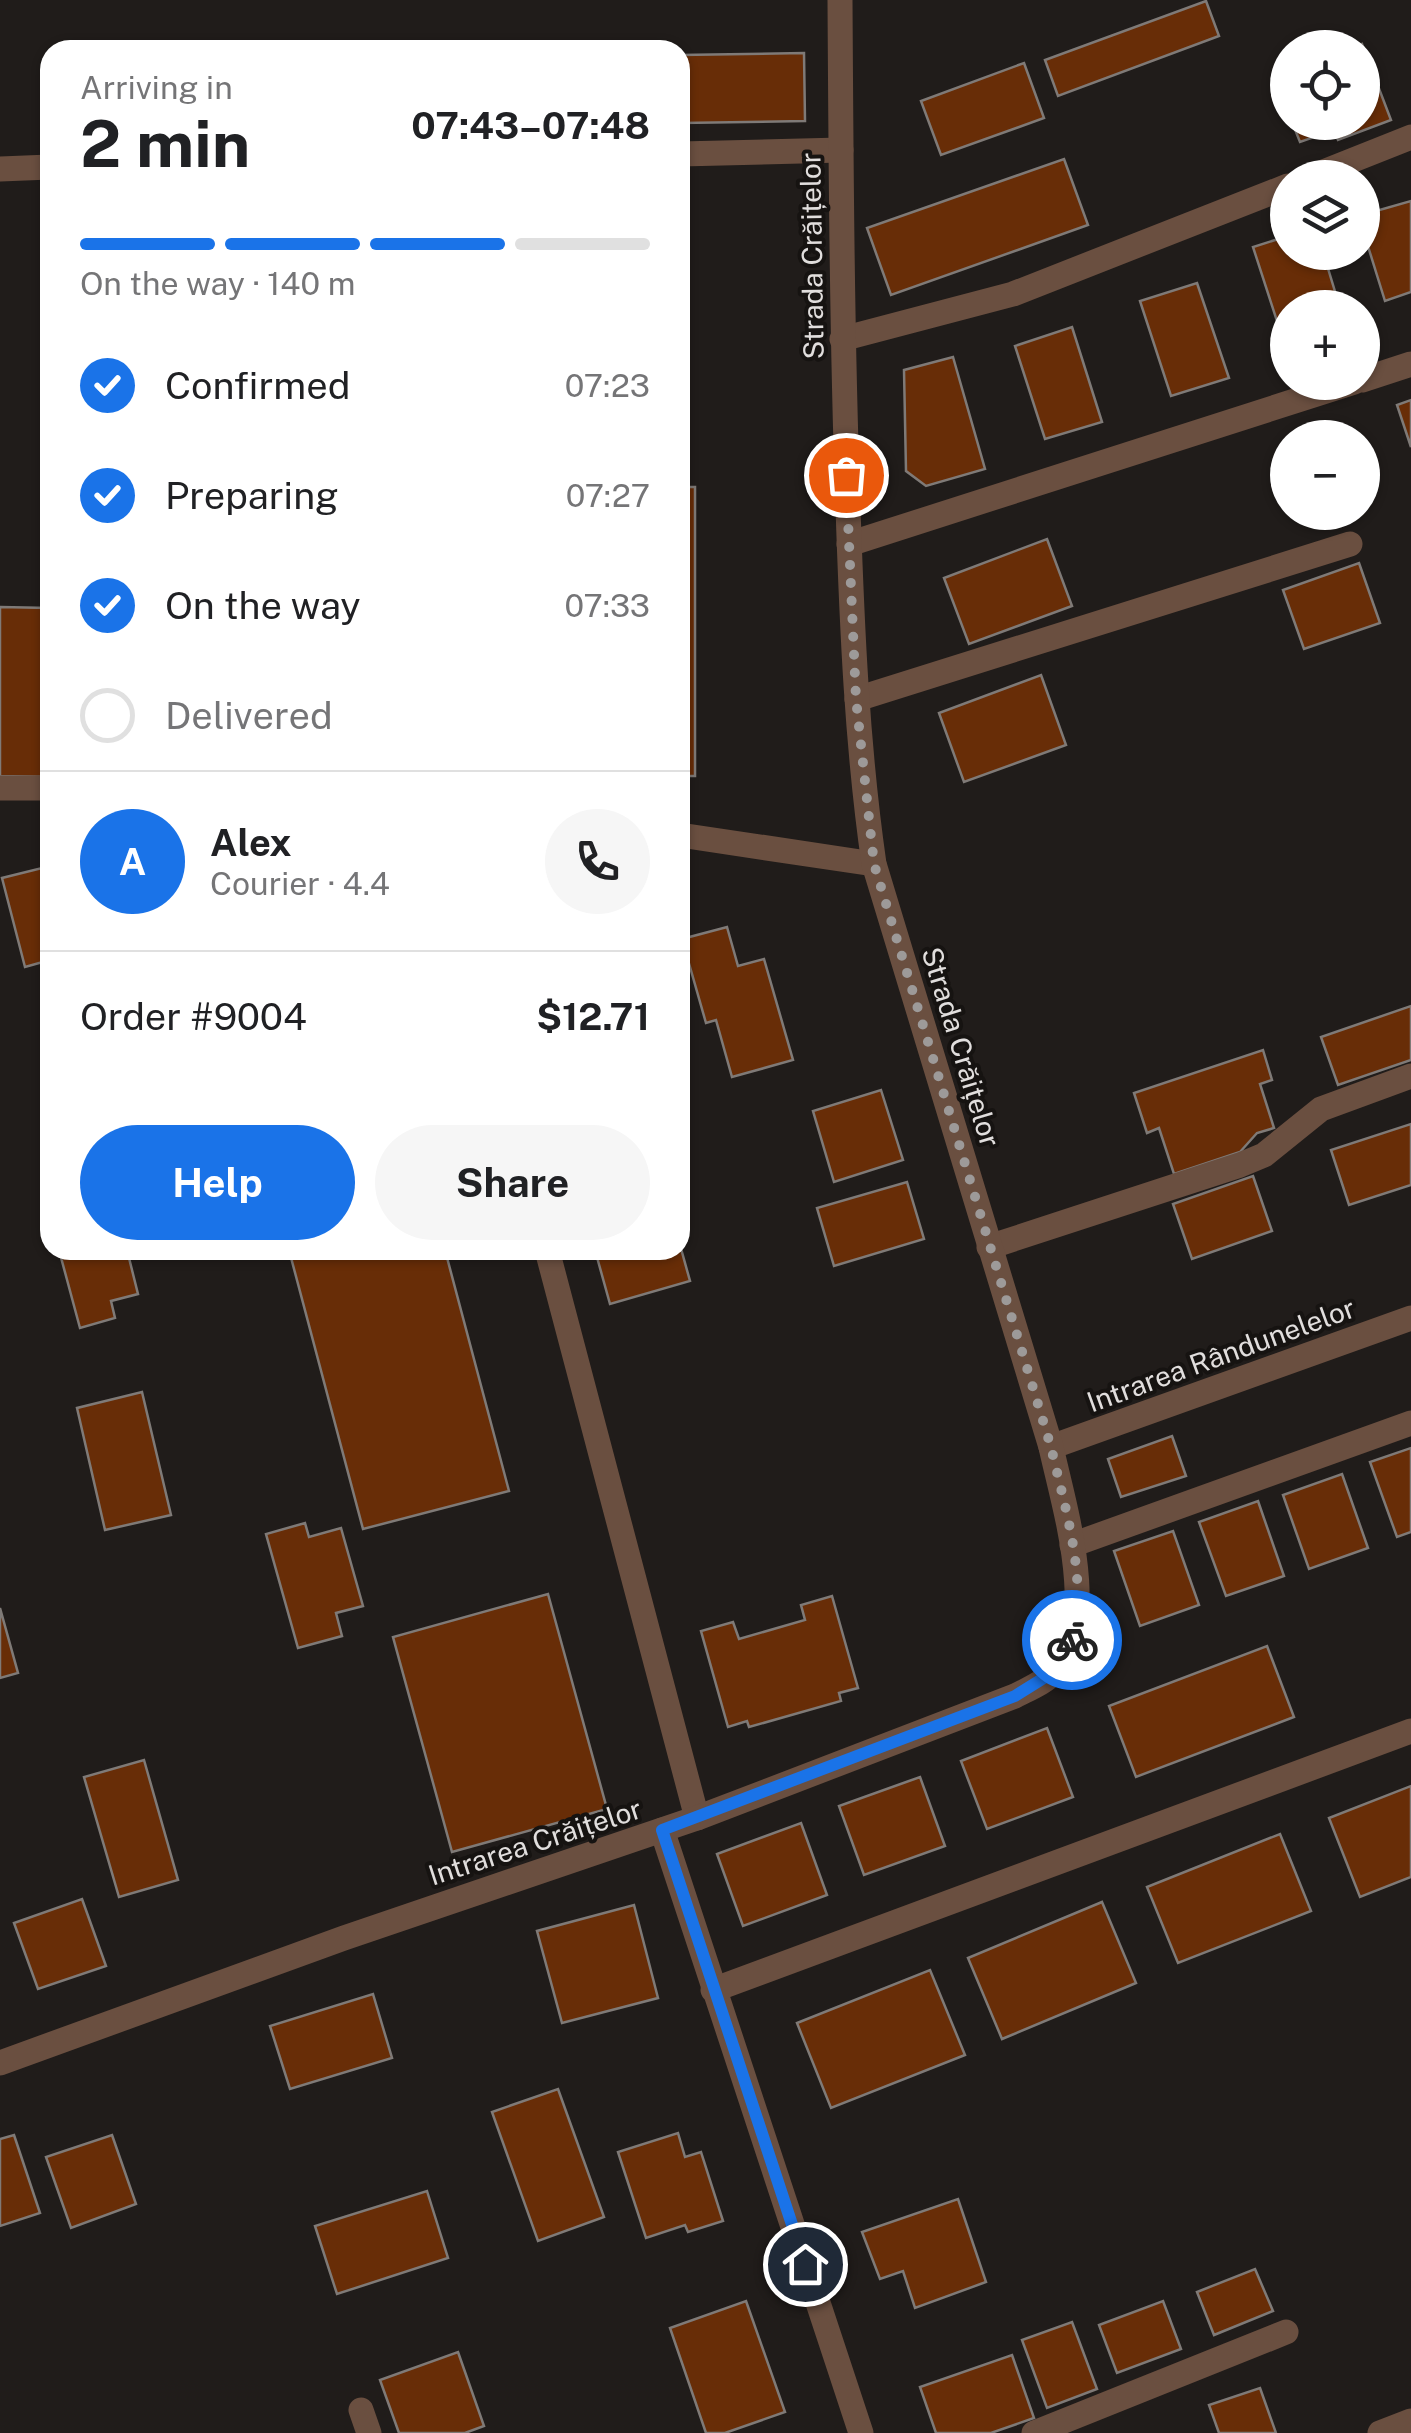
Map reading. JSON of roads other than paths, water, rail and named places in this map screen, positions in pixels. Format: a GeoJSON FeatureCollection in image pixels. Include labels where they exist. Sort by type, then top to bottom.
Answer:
{"type":"FeatureCollection","features":[{"type":"Feature","properties":{"kind":"street","name":"Strada Crăițelor"},"geometry":{"type":"LineString","coordinates":[[662,1830],[1037,1685],[1055,1671],[1074,1637],[1077,1603],[1072,1545],[1051,1447],[874,864],[856,699],[849,544],[842,339],[840,0]]}},
{"type":"Feature","properties":{"kind":"street"},"geometry":{"type":"LineString","coordinates":[[1353,160],[1411,137]]}},
{"type":"Feature","properties":{"kind":"street"},"geometry":{"type":"LineString","coordinates":[[690,154],[841,150]]}},
{"type":"Feature","properties":{"kind":"street"},"geometry":{"type":"LineString","coordinates":[[0,168],[40,168]]}},
{"type":"Feature","properties":{"kind":"street"},"geometry":{"type":"LineString","coordinates":[[842,339],[1013,294],[1270,193]]}},
{"type":"Feature","properties":{"kind":"street"},"geometry":{"type":"LineString","coordinates":[[1380,374],[1411,364]]}},
{"type":"Feature","properties":{"kind":"street"},"geometry":{"type":"LineString","coordinates":[[849,544],[1298,400]]}},
{"type":"Feature","properties":{"kind":"street"},"geometry":{"type":"LineString","coordinates":[[856,699],[1350,544]]}},
{"type":"Feature","properties":{"kind":"street"},"geometry":{"type":"LineString","coordinates":[[0,788],[40,788]]}},
{"type":"Feature","properties":{"kind":"street"},"geometry":{"type":"LineString","coordinates":[[690,836],[874,864]]}},
{"type":"Feature","properties":{"kind":"street"},"geometry":{"type":"LineString","coordinates":[[989,1247],[1240,1165],[1264,1155],[1321,1108],[1411,1076]]}},
{"type":"Feature","properties":{"kind":"street"},"geometry":{"type":"LineString","coordinates":[[549,1260],[697,1818]]}},
{"type":"Feature","properties":{"kind":"street","name":"Intrarea Rândunelelor"},"geometry":{"type":"LineString","coordinates":[[1051,1447],[1411,1318]]}},
{"type":"Feature","properties":{"kind":"street"},"geometry":{"type":"LineString","coordinates":[[1072,1545],[1411,1423]]}},
{"type":"Feature","properties":{"kind":"street"},"geometry":{"type":"LineString","coordinates":[[713,1990],[1411,1732]]}},
{"type":"Feature","properties":{"kind":"street","name":"Intrarea Crăițelor"},"geometry":{"type":"LineString","coordinates":[[0,2063],[344,1938],[662,1830],[861,2433]]}},
{"type":"Feature","properties":{"kind":"street"},"geometry":{"type":"LineString","coordinates":[[1034,2433],[1286,2332]]}},
{"type":"Feature","properties":{"kind":"street"},"geometry":{"type":"LineString","coordinates":[[1380,2433],[1411,2421]]}}]}
